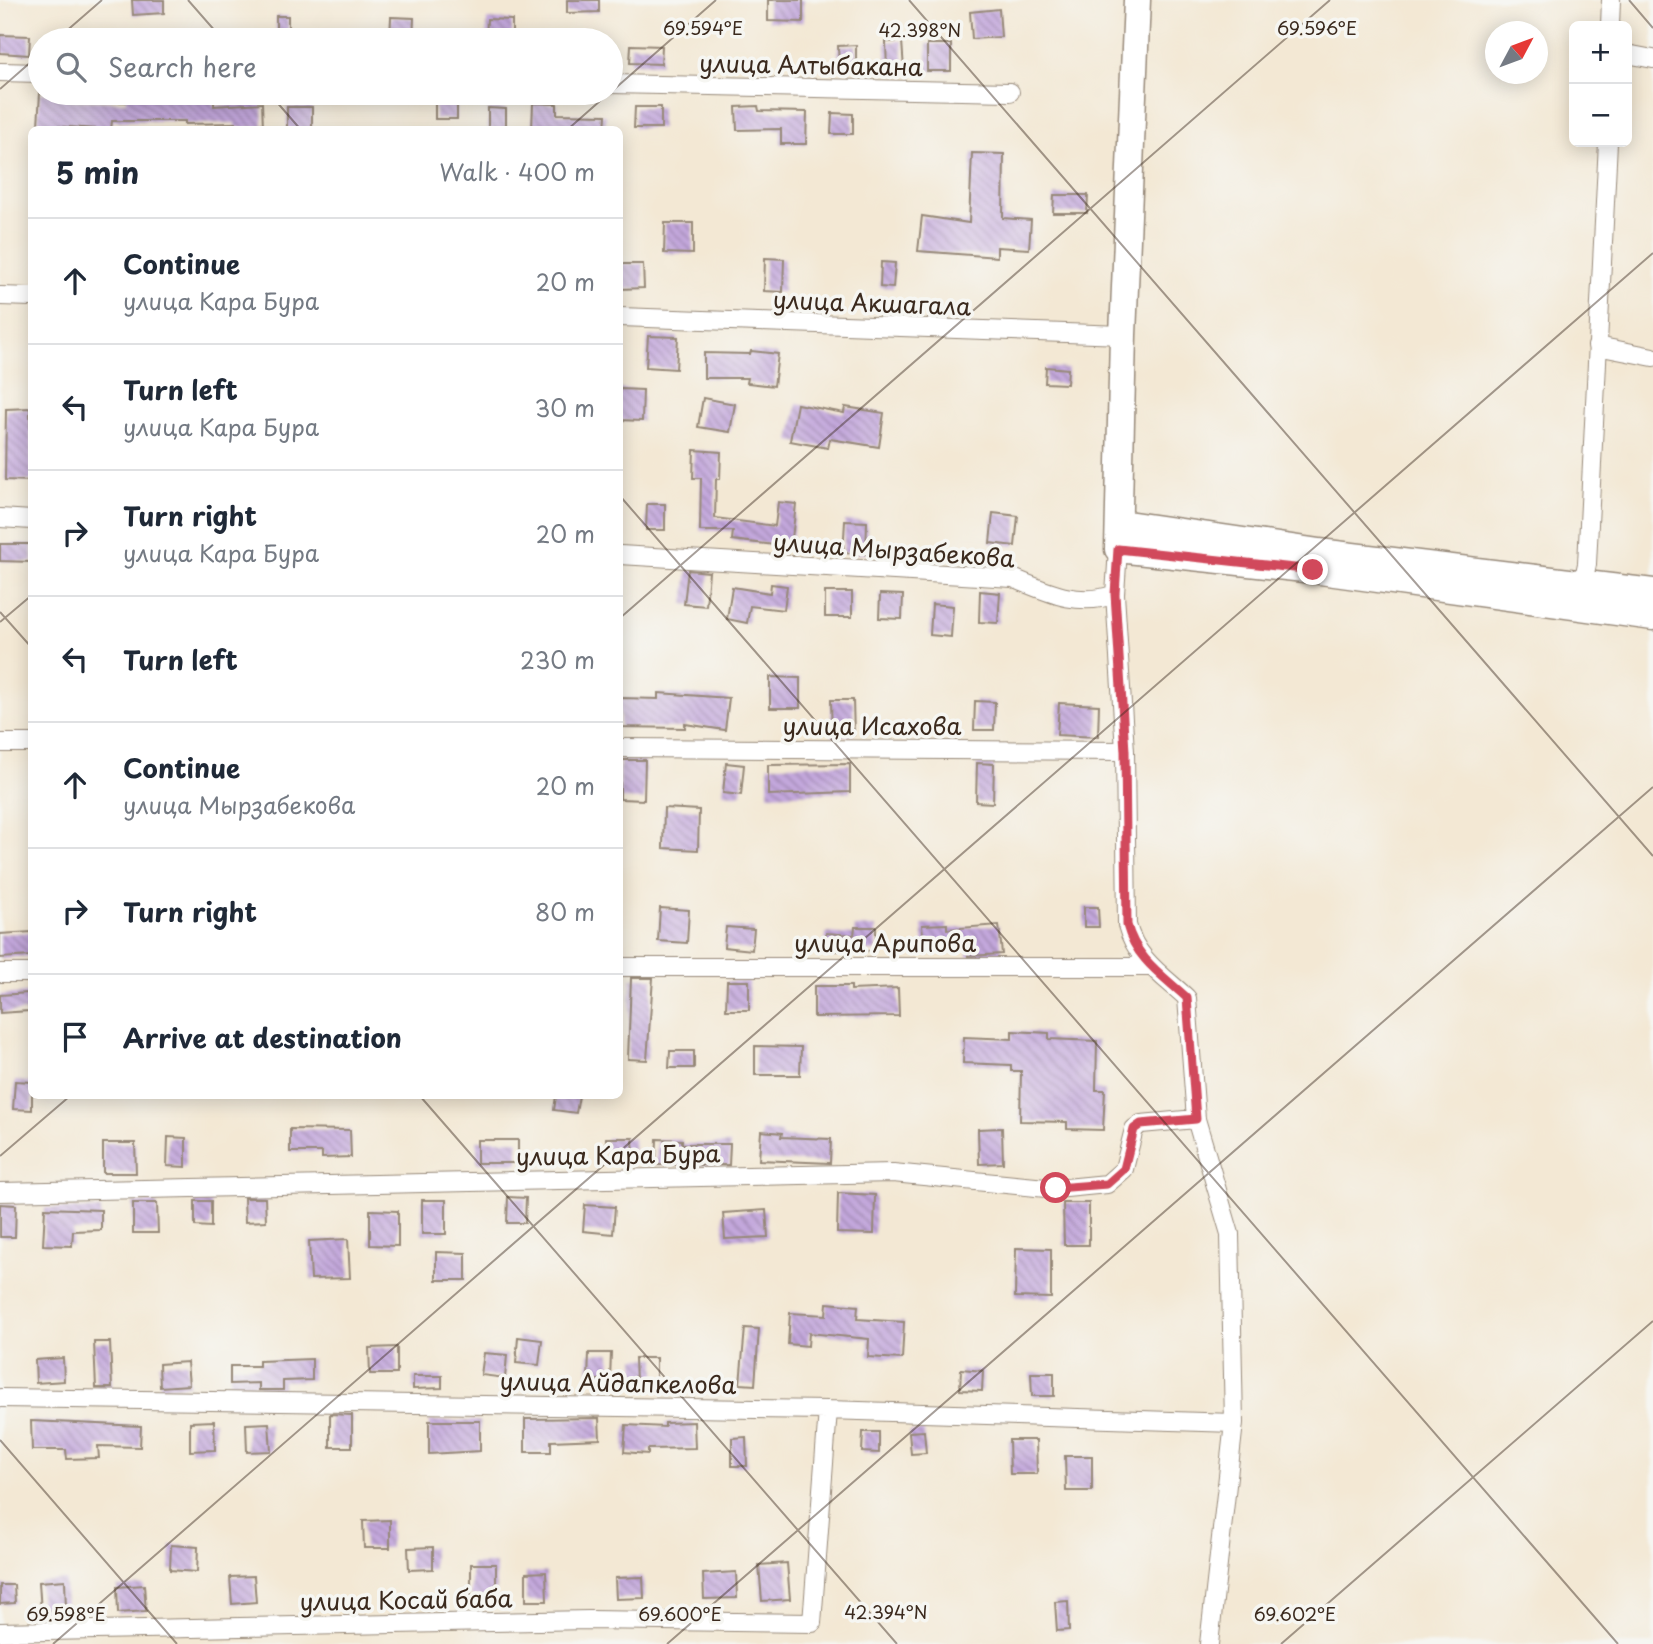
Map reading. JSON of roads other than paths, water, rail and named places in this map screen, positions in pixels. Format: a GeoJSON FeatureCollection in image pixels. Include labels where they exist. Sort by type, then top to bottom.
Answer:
{"type":"FeatureCollection","features":[{"type":"Feature","properties":{"kind":"main road"},"geometry":{"type":"LineString","coordinates":[[1119,536],[1122,335],[1137,0]]}},
{"type":"Feature","properties":{"kind":"main road"},"geometry":{"type":"LineString","coordinates":[[1119,536],[1319,552],[1653,592]]}},
{"type":"Feature","properties":{"kind":"main road"},"geometry":{"type":"LineString","coordinates":[[1119,536],[1313,570],[1653,617]]}},
{"type":"Feature","properties":{"kind":"street"},"geometry":{"type":"LineString","coordinates":[[1610,21],[1611,0]]}},
{"type":"Feature","properties":{"kind":"street"},"geometry":{"type":"LineString","coordinates":[[1632,55],[1653,59]]}},
{"type":"Feature","properties":{"kind":"street"},"geometry":{"type":"LineString","coordinates":[[0,72],[28,73]]}},
{"type":"Feature","properties":{"kind":"street","name":"улица Алтыбакана"},"geometry":{"type":"LineString","coordinates":[[623,85],[1010,92]]}},
{"type":"Feature","properties":{"kind":"street"},"geometry":{"type":"LineString","coordinates":[[1583,582],[1587,564],[1608,147]]}},
{"type":"Feature","properties":{"kind":"street"},"geometry":{"type":"LineString","coordinates":[[0,296],[28,297]]}},
{"type":"Feature","properties":{"kind":"street","name":"улица Акшагала"},"geometry":{"type":"LineString","coordinates":[[623,317],[1122,335]]}},
{"type":"Feature","properties":{"kind":"street"},"geometry":{"type":"LineString","coordinates":[[1597,346],[1653,357]]}},
{"type":"Feature","properties":{"kind":"street"},"geometry":{"type":"LineString","coordinates":[[0,519],[28,520]]}},
{"type":"Feature","properties":{"kind":"street"},"geometry":{"type":"LineString","coordinates":[[1119,536],[1115,594],[1125,751],[1127,925],[1132,945],[1150,967],[1187,998],[1196,1119],[1230,1234],[1234,1423],[1209,1644]]}},
{"type":"Feature","properties":{"kind":"street","name":"улица Мырзабекова"},"geometry":{"type":"LineString","coordinates":[[623,555],[1013,578],[1059,597],[1096,601],[1115,594]]}},
{"type":"Feature","properties":{"kind":"street"},"geometry":{"type":"LineString","coordinates":[[0,743],[28,743]]}},
{"type":"Feature","properties":{"kind":"street","name":"улица Исахова"},"geometry":{"type":"LineString","coordinates":[[623,748],[1125,751]]}},
{"type":"Feature","properties":{"kind":"street","name":"улица Арипова"},"geometry":{"type":"LineString","coordinates":[[623,967],[1150,967]]}},
{"type":"Feature","properties":{"kind":"street"},"geometry":{"type":"LineString","coordinates":[[0,973],[28,973]]}},
{"type":"Feature","properties":{"kind":"street","name":"улица Кара Бура"},"geometry":{"type":"LineString","coordinates":[[0,1192],[893,1173],[1056,1188],[1107,1184],[1124,1169],[1134,1129],[1141,1124],[1196,1119]]}},
{"type":"Feature","properties":{"kind":"street","name":"улица Айдапкелова"},"geometry":{"type":"LineString","coordinates":[[0,1398],[828,1410],[1234,1423]]}},
{"type":"Feature","properties":{"kind":"street","name":"улица Косай баба"},"geometry":{"type":"LineString","coordinates":[[0,1632],[589,1620],[813,1623],[828,1410]]}}]}
